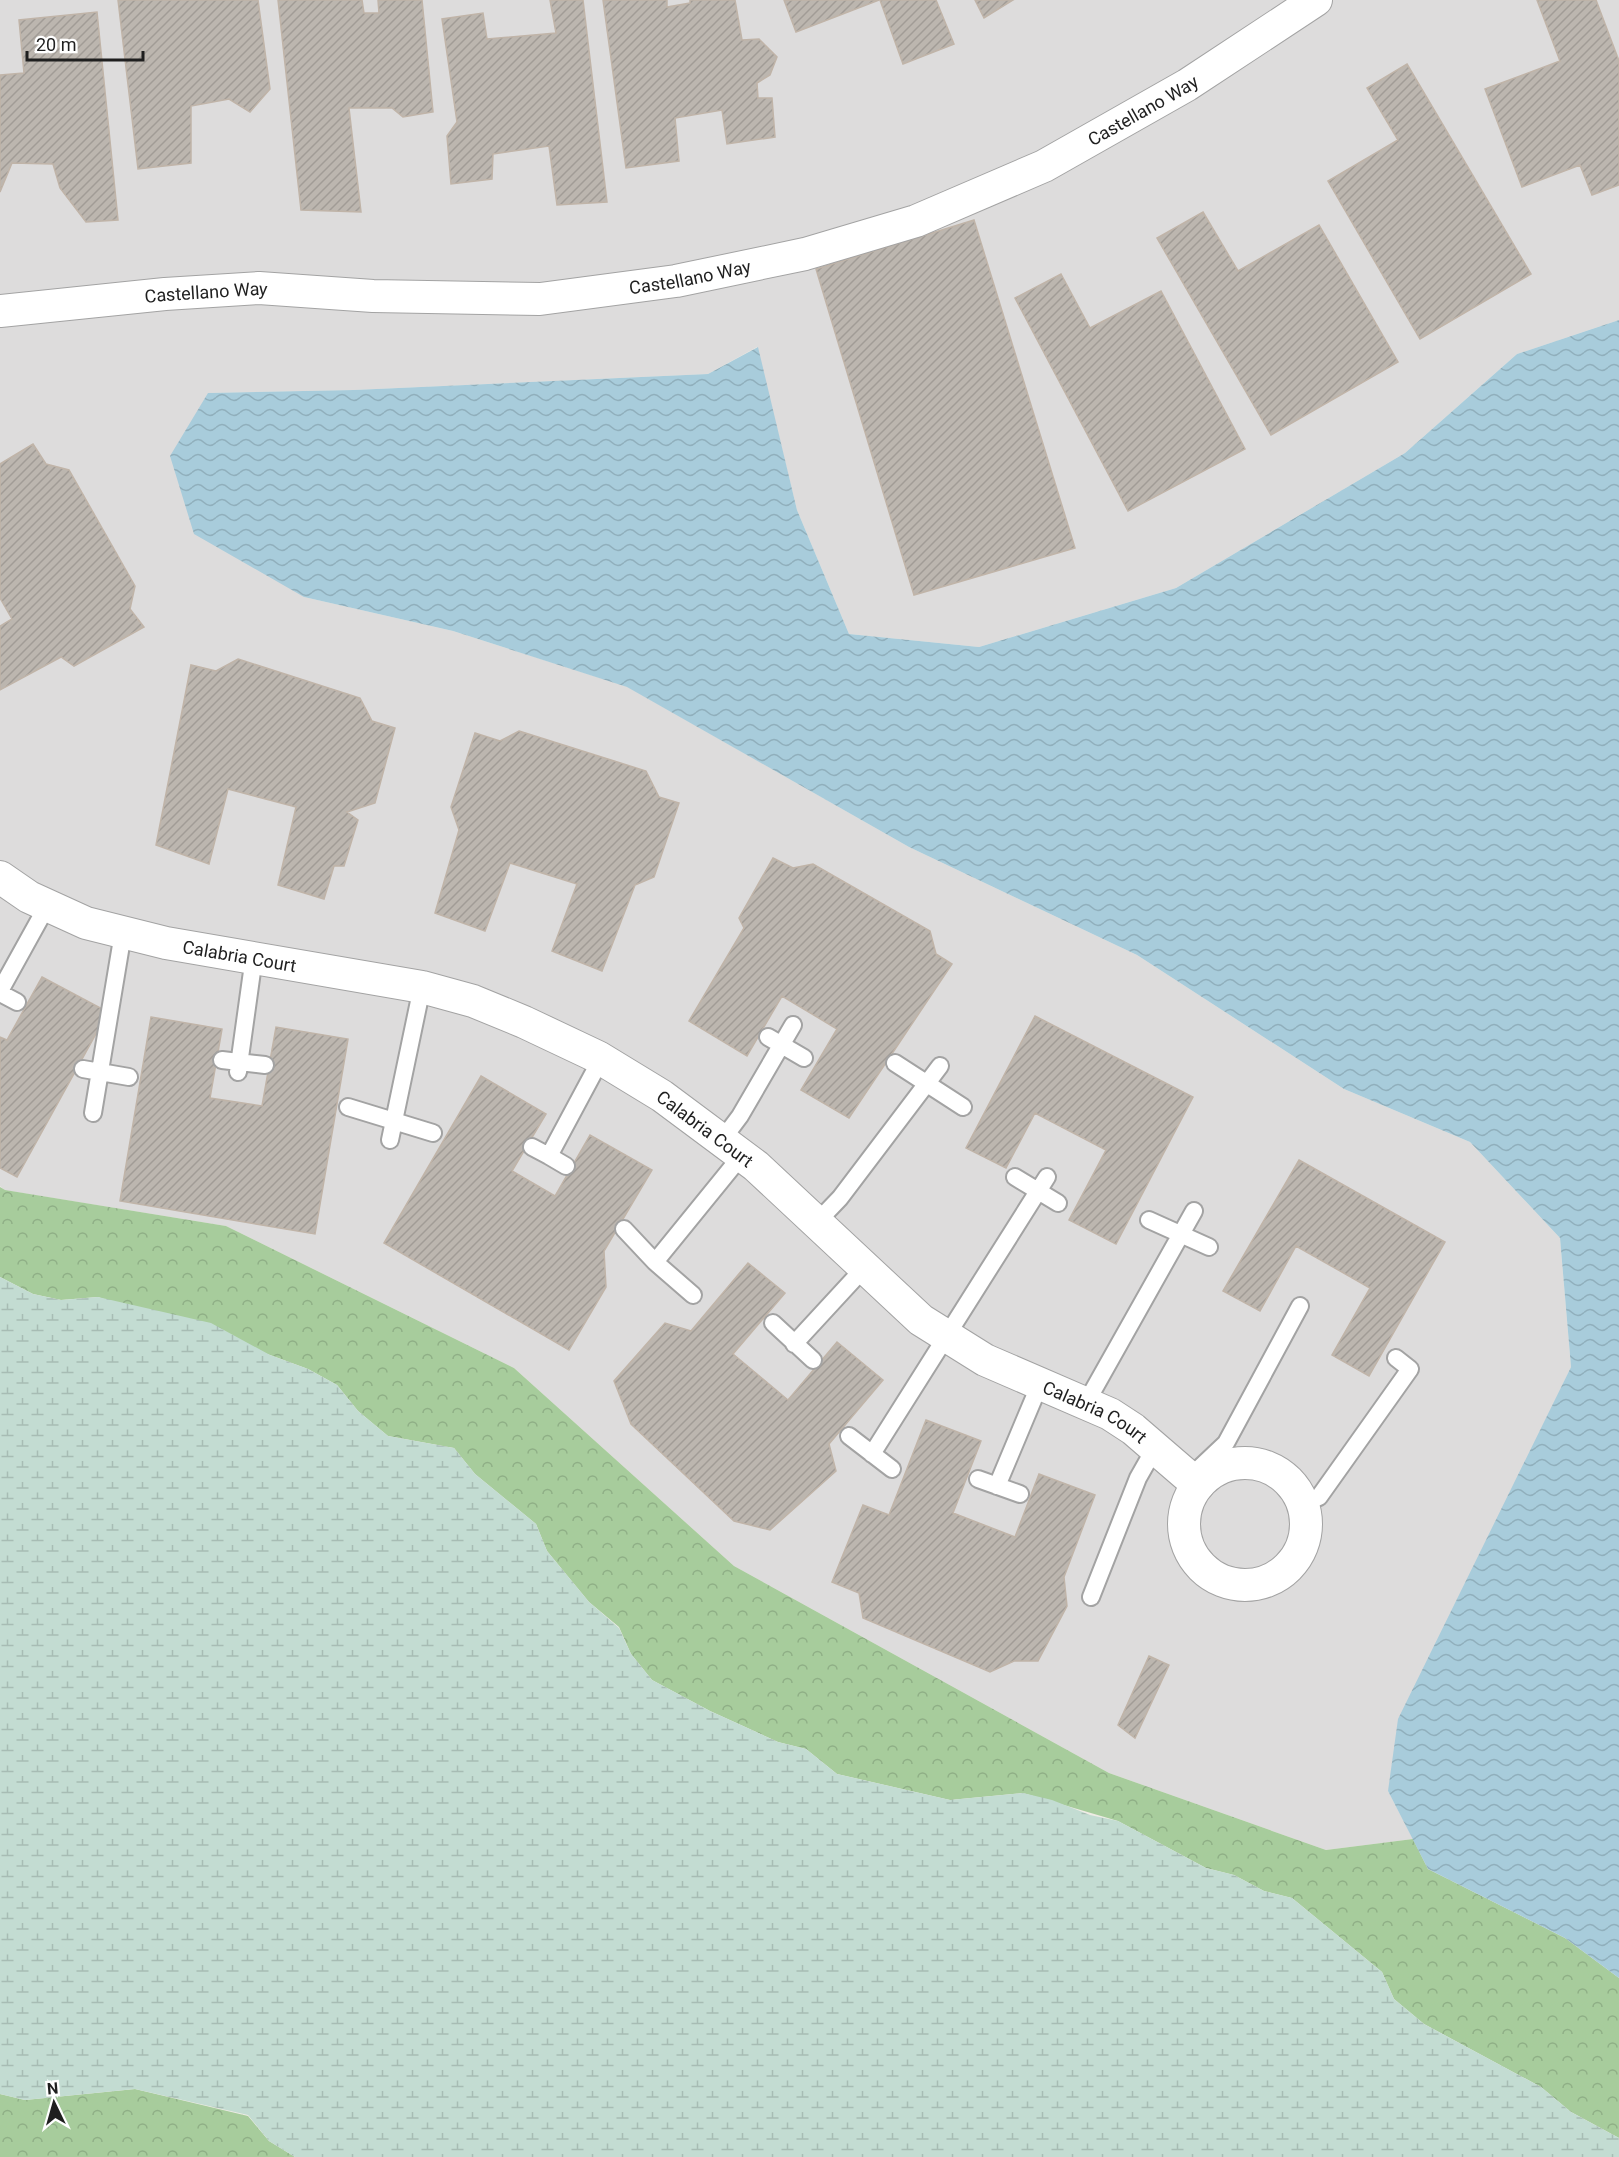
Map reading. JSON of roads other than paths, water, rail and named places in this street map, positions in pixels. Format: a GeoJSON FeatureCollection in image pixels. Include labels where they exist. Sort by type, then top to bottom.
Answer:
{"type":"FeatureCollection","features":[{"type":"Feature","properties":{"kind":"street","name":"Castellano Way"},"geometry":{"type":"LineString","coordinates":[[0,311],[165,294],[259,288],[374,296],[540,299],[676,281],[805,254],[916,221],[1044,166],[1186,85],[1316,0]]}},
{"type":"Feature","properties":{"kind":"street","name":"Calabria Court"},"geometry":{"type":"LineString","coordinates":[[0,877],[46,906],[86,923],[166,943],[422,987],[473,1001],[524,1022],[601,1059],[662,1096],[732,1148],[817,1222],[921,1320],[985,1360],[1039,1386],[1086,1403],[1126,1424],[1194,1481]]}},
{"type":"Feature","properties":{"kind":"street"},"geometry":{"type":"LineString","coordinates":[[1247,1463],[1268,1467],[1285,1478],[1298,1492],[1303,1504],[1306,1529],[1302,1548],[1292,1565],[1267,1581],[1239,1586],[1220,1581],[1202,1569],[1189,1552],[1183,1532],[1184,1511],[1194,1481],[1226,1465],[1247,1463]]}},
{"type":"Feature","properties":{"kind":"lane"},"geometry":{"type":"LineString","coordinates":[[17,1002],[0,992],[46,906]]}},
{"type":"Feature","properties":{"kind":"lane"},"geometry":{"type":"LineString","coordinates":[[93,1113],[91,1070],[123,933]]}},
{"type":"Feature","properties":{"kind":"lane"},"geometry":{"type":"LineString","coordinates":[[239,1067],[255,957]]}},
{"type":"Feature","properties":{"kind":"lane"},"geometry":{"type":"LineString","coordinates":[[390,1140],[422,987]]}},
{"type":"Feature","properties":{"kind":"lane"},"geometry":{"type":"LineString","coordinates":[[655,1262],[732,1148],[740,1116],[775,1041],[793,1025]]}},
{"type":"Feature","properties":{"kind":"lane"},"geometry":{"type":"LineString","coordinates":[[775,1041],[804,1058]]}},
{"type":"Feature","properties":{"kind":"lane"},"geometry":{"type":"LineString","coordinates":[[549,1155],[601,1059]]}},
{"type":"Feature","properties":{"kind":"lane"},"geometry":{"type":"LineString","coordinates":[[222,1060],[239,1067],[265,1065]]}},
{"type":"Feature","properties":{"kind":"lane"},"geometry":{"type":"LineString","coordinates":[[895,1063],[963,1107]]}},
{"type":"Feature","properties":{"kind":"lane"},"geometry":{"type":"LineString","coordinates":[[817,1222],[840,1198],[940,1066]]}},
{"type":"Feature","properties":{"kind":"lane"},"geometry":{"type":"LineString","coordinates":[[91,1070],[129,1077]]}},
{"type":"Feature","properties":{"kind":"lane"},"geometry":{"type":"LineString","coordinates":[[348,1107],[433,1133]]}},
{"type":"Feature","properties":{"kind":"lane"},"geometry":{"type":"LineString","coordinates":[[532,1147],[566,1166]]}},
{"type":"Feature","properties":{"kind":"lane"},"geometry":{"type":"LineString","coordinates":[[1015,1177],[1042,1184],[1058,1203]]}},
{"type":"Feature","properties":{"kind":"lane"},"geometry":{"type":"LineString","coordinates":[[872,1454],[937,1355],[945,1336],[1042,1184]]}},
{"type":"Feature","properties":{"kind":"lane"},"geometry":{"type":"LineString","coordinates":[[1086,1403],[1194,1211]]}},
{"type":"Feature","properties":{"kind":"lane"},"geometry":{"type":"LineString","coordinates":[[1149,1220],[1209,1247]]}},
{"type":"Feature","properties":{"kind":"lane"},"geometry":{"type":"LineString","coordinates":[[624,1229],[655,1262],[693,1295]]}},
{"type":"Feature","properties":{"kind":"lane"},"geometry":{"type":"LineString","coordinates":[[794,1344],[866,1267]]}},
{"type":"Feature","properties":{"kind":"lane"},"geometry":{"type":"LineString","coordinates":[[1194,1481],[1226,1443],[1300,1306]]}},
{"type":"Feature","properties":{"kind":"lane"},"geometry":{"type":"LineString","coordinates":[[773,1323],[813,1360]]}},
{"type":"Feature","properties":{"kind":"lane"},"geometry":{"type":"LineString","coordinates":[[1303,1504],[1319,1497],[1410,1369],[1396,1358]]}},
{"type":"Feature","properties":{"kind":"lane"},"geometry":{"type":"LineString","coordinates":[[998,1486],[1039,1386]]}},
{"type":"Feature","properties":{"kind":"lane"},"geometry":{"type":"LineString","coordinates":[[849,1436],[892,1469]]}},
{"type":"Feature","properties":{"kind":"lane"},"geometry":{"type":"LineString","coordinates":[[1091,1597],[1138,1478],[1155,1448]]}},
{"type":"Feature","properties":{"kind":"lane"},"geometry":{"type":"LineString","coordinates":[[978,1479],[1020,1494]]}},
{"type":"Feature","properties":{"kind":"water"},"geometry":{"type":"Polygon","coordinates":[[[1619,320],[1619,1978],[1565,1938],[1428,1869],[1388,1791],[1398,1719],[1571,1367],[1560,1238],[1470,1142],[1344,1089],[1137,955],[909,847],[627,687],[453,631],[304,597],[194,534],[170,456],[208,393],[354,390],[708,374],[758,347],[797,510],[849,634],[979,647],[1176,588],[1405,453],[1517,354],[1619,320]]]}}]}
